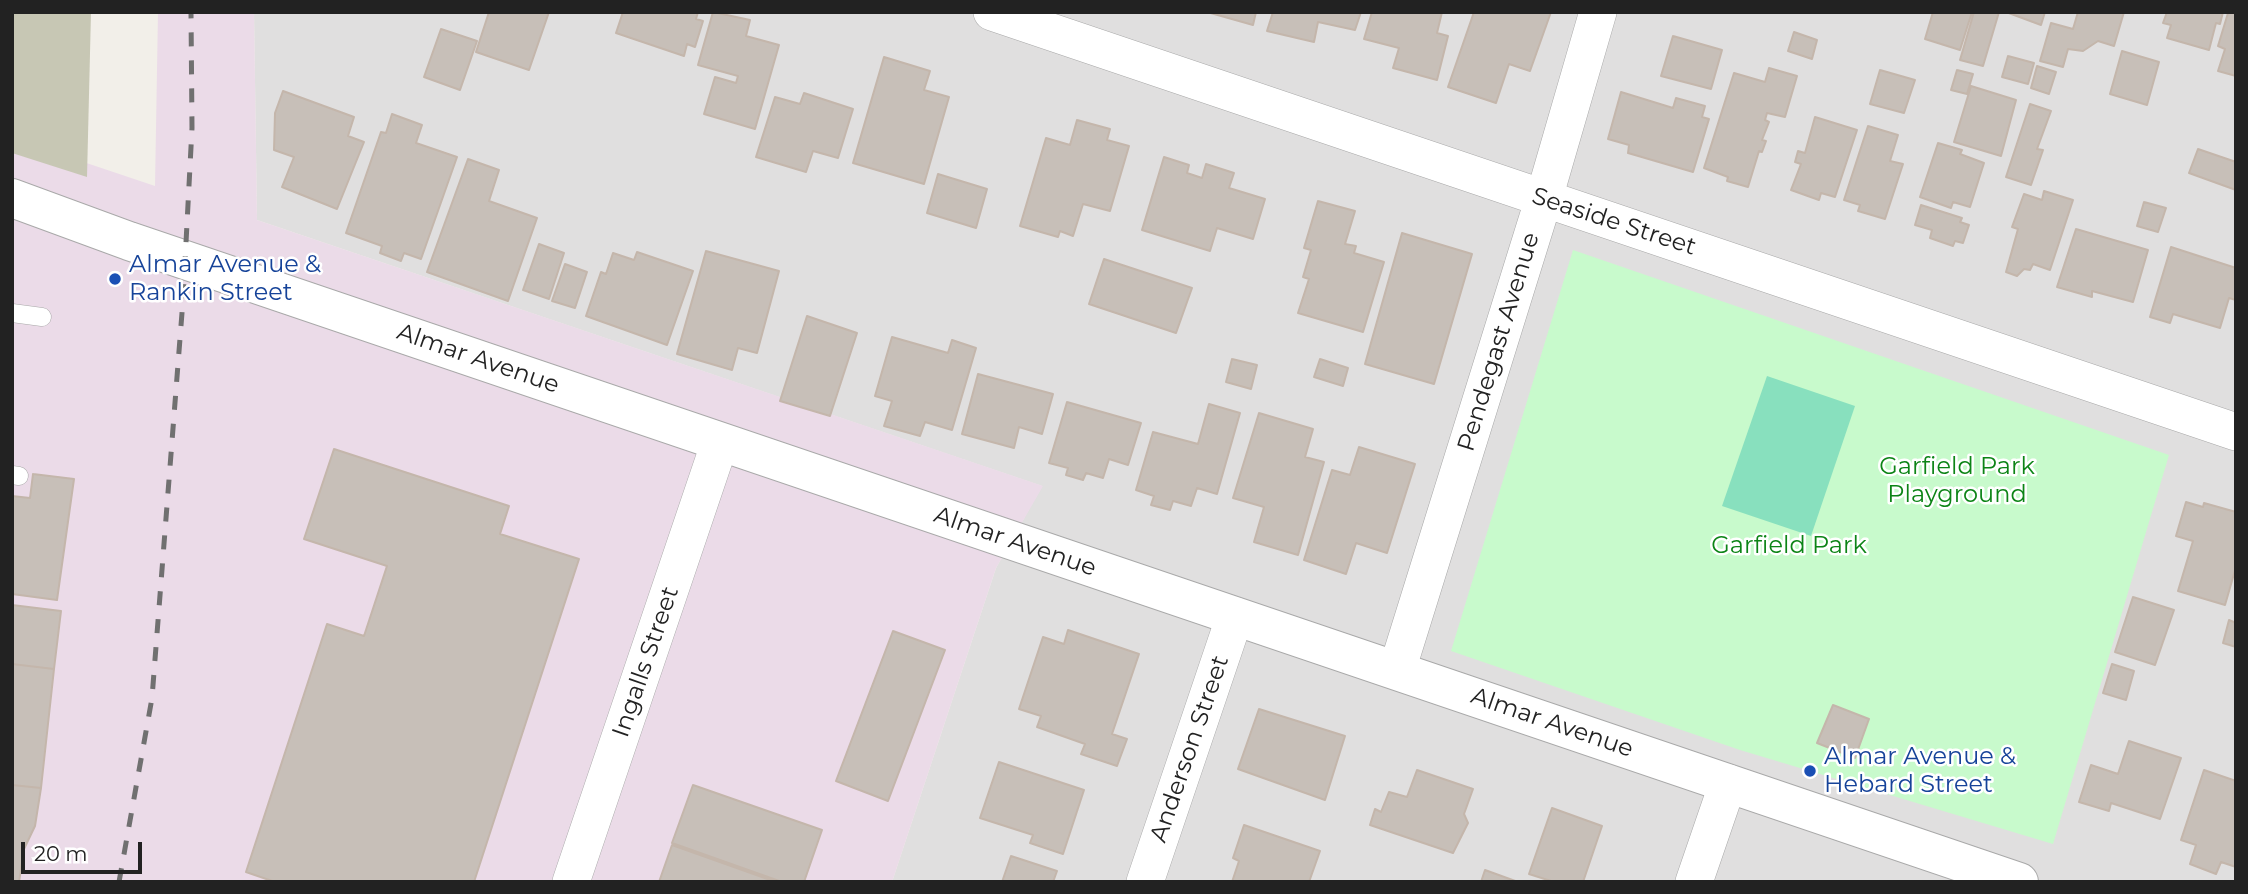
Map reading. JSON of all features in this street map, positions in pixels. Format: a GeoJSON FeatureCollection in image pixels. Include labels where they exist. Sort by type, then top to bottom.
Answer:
{"type":"FeatureCollection","features":[{"type":"Feature","properties":{"kind":"street","name":"Seaside Street"},"geometry":{"type":"LineString","coordinates":[[992,12],[2236,432]]}},
{"type":"Feature","properties":{"kind":"street","name":"Pendegast Avenue"},"geometry":{"type":"LineString","coordinates":[[1397,670],[1544,198],[1598,12]]}},
{"type":"Feature","properties":{"kind":"street","name":"Almar Avenue"},"geometry":{"type":"LineString","coordinates":[[12,198],[129,241],[2019,882]]}},
{"type":"Feature","properties":{"kind":"street","name":"Ingalls Street"},"geometry":{"type":"LineString","coordinates":[[571,882],[720,442]]}},
{"type":"Feature","properties":{"kind":"street","name":"Anderson Street"},"geometry":{"type":"LineString","coordinates":[[1144,882],[1235,616]]}},
{"type":"Feature","properties":{"kind":"street"},"geometry":{"type":"LineString","coordinates":[[1694,882],[1728,783]]}},
{"type":"Feature","properties":{"kind":"lane"},"geometry":{"type":"LineString","coordinates":[[12,313],[42,317]]}},
{"type":"Feature","properties":{"kind":"shaded area"},"geometry":{"type":"Polygon","coordinates":[[[12,12],[91,12],[87,177],[12,153],[12,12]]]}},
{"type":"Feature","properties":{"kind":"shaded area"},"geometry":{"type":"Polygon","coordinates":[[[158,12],[254,12],[257,220],[1043,486],[996,568],[892,882],[12,882],[12,138],[155,186],[158,12]]]}},
{"type":"Feature","properties":{"kind":"shaded area"},"geometry":{"type":"Polygon","coordinates":[[[254,12],[2236,12],[2236,882],[892,882],[996,568],[1042,486],[257,220],[254,12]]]}},
{"type":"Feature","properties":{"kind":"green space","name":"Garfield Park"},"geometry":{"type":"Polygon","coordinates":[[[1573,250],[2169,455],[2053,844],[1740,750],[1451,651],[1573,250]]]}},
{"type":"Feature","properties":{"kind":"green space"},"geometry":{"type":"Polygon","coordinates":[[[1767,376],[1855,406],[1811,536],[1722,506],[1767,376]]]}},
{"type":"Feature","properties":{"kind":"building"},"geometry":{"type":"Polygon","coordinates":[[[489,12],[549,12],[529,70],[476,52],[489,12]]]}},
{"type":"Feature","properties":{"kind":"building"},"geometry":{"type":"Polygon","coordinates":[[[623,12],[698,12],[696,19],[703,21],[695,47],[687,44],[684,56],[616,33],[623,12]]]}},
{"type":"Feature","properties":{"kind":"building"},"geometry":{"type":"Polygon","coordinates":[[[713,12],[750,20],[746,36],[779,45],[755,129],[704,114],[715,77],[736,83],[738,76],[698,65],[713,12]]]}},
{"type":"Feature","properties":{"kind":"building"},"geometry":{"type":"Polygon","coordinates":[[[1207,12],[1256,12],[1253,25],[1207,12]]]}},
{"type":"Feature","properties":{"kind":"building"},"geometry":{"type":"Polygon","coordinates":[[[1273,12],[1361,12],[1355,30],[1318,22],[1314,42],[1267,31],[1273,12]]]}},
{"type":"Feature","properties":{"kind":"building"},"geometry":{"type":"Polygon","coordinates":[[[1372,12],[1442,12],[1437,33],[1448,36],[1437,80],[1393,68],[1399,48],[1364,39],[1372,12]]]}},
{"type":"Feature","properties":{"kind":"building"},"geometry":{"type":"Polygon","coordinates":[[[1474,12],[1551,12],[1530,71],[1509,64],[1496,103],[1448,87],[1474,12]]]}},
{"type":"Feature","properties":{"kind":"building"},"geometry":{"type":"Polygon","coordinates":[[[1933,12],[1972,12],[1960,50],[1925,39],[1933,12]]]}},
{"type":"Feature","properties":{"kind":"building"},"geometry":{"type":"Polygon","coordinates":[[[1974,12],[1999,12],[1983,66],[1960,60],[1974,12]]]}},
{"type":"Feature","properties":{"kind":"building"},"geometry":{"type":"Polygon","coordinates":[[[2006,12],[2045,12],[2041,25],[2006,12]]]}},
{"type":"Feature","properties":{"kind":"building"},"geometry":{"type":"Polygon","coordinates":[[[2078,12],[2124,12],[2114,46],[2098,41],[2083,51],[2068,49],[2063,67],[2040,61],[2051,23],[2073,29],[2078,12]]]}},
{"type":"Feature","properties":{"kind":"building"},"geometry":{"type":"Polygon","coordinates":[[[2167,12],[2223,12],[2220,24],[2216,23],[2209,50],[2167,38],[2171,25],[2163,23],[2167,12]]]}},
{"type":"Feature","properties":{"kind":"building"},"geometry":{"type":"Polygon","coordinates":[[[2236,12],[2236,76],[2218,71],[2225,49],[2218,46],[2228,13],[2236,12]]]}},
{"type":"Feature","properties":{"kind":"building"},"geometry":{"type":"Polygon","coordinates":[[[441,29],[477,41],[460,90],[424,77],[441,29]]]}},
{"type":"Feature","properties":{"kind":"building"},"geometry":{"type":"Polygon","coordinates":[[[1794,32],[1817,40],[1812,59],[1788,51],[1794,32]]]}},
{"type":"Feature","properties":{"kind":"building"},"geometry":{"type":"Polygon","coordinates":[[[1673,36],[1722,50],[1711,89],[1661,76],[1673,36]]]}},
{"type":"Feature","properties":{"kind":"building"},"geometry":{"type":"Polygon","coordinates":[[[2122,51],[2159,62],[2147,105],[2110,94],[2122,51]]]}},
{"type":"Feature","properties":{"kind":"building"},"geometry":{"type":"Polygon","coordinates":[[[2008,56],[2034,63],[2028,84],[2002,77],[2008,56]]]}},
{"type":"Feature","properties":{"kind":"building"},"geometry":{"type":"Polygon","coordinates":[[[884,57],[930,71],[924,90],[949,97],[924,184],[853,163],[884,57]]]}},
{"type":"Feature","properties":{"kind":"building"},"geometry":{"type":"Polygon","coordinates":[[[2037,66],[2056,72],[2049,94],[2031,88],[2037,66]]]}},
{"type":"Feature","properties":{"kind":"building"},"geometry":{"type":"Polygon","coordinates":[[[1769,68],[1797,76],[1785,117],[1767,113],[1765,120],[1769,122],[1762,140],[1766,141],[1762,152],[1759,151],[1748,187],[1727,181],[1728,177],[1704,168],[1734,73],[1765,82],[1769,68]]]}},
{"type":"Feature","properties":{"kind":"building"},"geometry":{"type":"Polygon","coordinates":[[[1880,70],[1915,80],[1904,113],[1870,104],[1880,70]]]}},
{"type":"Feature","properties":{"kind":"building"},"geometry":{"type":"Polygon","coordinates":[[[1957,70],[1973,74],[1967,94],[1951,90],[1957,70]]]}},
{"type":"Feature","properties":{"kind":"building"},"geometry":{"type":"Polygon","coordinates":[[[1971,86],[2016,100],[2001,156],[1954,142],[1971,86]]]}},
{"type":"Feature","properties":{"kind":"building"},"geometry":{"type":"Polygon","coordinates":[[[283,91],[354,117],[348,136],[364,142],[337,209],[282,187],[294,157],[274,150],[275,113],[283,91]]]}},
{"type":"Feature","properties":{"kind":"building"},"geometry":{"type":"Polygon","coordinates":[[[1621,92],[1673,108],[1676,98],[1705,106],[1702,117],[1709,119],[1693,172],[1628,153],[1629,145],[1608,139],[1621,92]]]}},
{"type":"Feature","properties":{"kind":"building"},"geometry":{"type":"Polygon","coordinates":[[[804,93],[853,109],[838,158],[813,151],[806,172],[756,157],[775,97],[800,104],[804,93]]]}},
{"type":"Feature","properties":{"kind":"building"},"geometry":{"type":"Polygon","coordinates":[[[2030,104],[2051,111],[2037,149],[2043,150],[2031,185],[2006,177],[2030,104]]]}},
{"type":"Feature","properties":{"kind":"building"},"geometry":{"type":"Polygon","coordinates":[[[392,114],[422,125],[416,143],[457,157],[421,259],[404,253],[401,261],[380,253],[382,246],[346,233],[381,132],[386,133],[392,114]]]}},
{"type":"Feature","properties":{"kind":"building"},"geometry":{"type":"Polygon","coordinates":[[[1815,117],[1857,130],[1835,197],[1821,193],[1819,200],[1791,190],[1801,164],[1795,162],[1798,151],[1805,153],[1815,117]]]}},
{"type":"Feature","properties":{"kind":"building"},"geometry":{"type":"Polygon","coordinates":[[[1077,120],[1110,129],[1107,140],[1129,146],[1110,211],[1083,204],[1073,236],[1060,231],[1058,237],[1020,226],[1046,138],[1070,145],[1077,120]]]}},
{"type":"Feature","properties":{"kind":"building"},"geometry":{"type":"Polygon","coordinates":[[[1868,126],[1898,135],[1890,161],[1903,164],[1885,219],[1858,211],[1860,205],[1844,200],[1868,126]]]}},
{"type":"Feature","properties":{"kind":"building"},"geometry":{"type":"Polygon","coordinates":[[[1938,143],[1962,150],[1960,154],[1984,163],[1970,207],[1953,202],[1951,208],[1920,197],[1938,143]]]}},
{"type":"Feature","properties":{"kind":"building"},"geometry":{"type":"Polygon","coordinates":[[[2198,149],[2236,162],[2236,190],[2189,173],[2198,149]]]}},
{"type":"Feature","properties":{"kind":"building"},"geometry":{"type":"Polygon","coordinates":[[[1164,157],[1189,165],[1187,173],[1202,178],[1206,164],[1234,173],[1229,188],[1265,199],[1253,239],[1217,228],[1210,251],[1142,230],[1164,157]]]}},
{"type":"Feature","properties":{"kind":"building"},"geometry":{"type":"Polygon","coordinates":[[[468,159],[499,170],[489,201],[537,218],[508,301],[427,272],[468,159]]]}},
{"type":"Feature","properties":{"kind":"building"},"geometry":{"type":"Polygon","coordinates":[[[938,174],[987,189],[976,228],[927,213],[938,174]]]}},
{"type":"Feature","properties":{"kind":"building"},"geometry":{"type":"Polygon","coordinates":[[[2044,191],[2073,200],[2050,270],[2033,264],[2030,270],[2024,269],[2017,276],[2006,272],[2018,229],[2012,227],[2024,194],[2042,200],[2044,191]]]}},
{"type":"Feature","properties":{"kind":"building"},"geometry":{"type":"Polygon","coordinates":[[[1318,201],[1355,211],[1345,244],[1356,246],[1354,253],[1384,262],[1363,332],[1298,313],[1309,279],[1303,277],[1311,250],[1304,248],[1318,201]]]}},
{"type":"Feature","properties":{"kind":"building"},"geometry":{"type":"Polygon","coordinates":[[[2144,202],[2166,208],[2158,232],[2137,226],[2144,202]]]}},
{"type":"Feature","properties":{"kind":"building"},"geometry":{"type":"Polygon","coordinates":[[[1921,205],[1962,218],[1960,222],[1969,225],[1963,243],[1955,241],[1953,246],[1930,238],[1932,230],[1915,225],[1921,205]]]}},
{"type":"Feature","properties":{"kind":"building"},"geometry":{"type":"Polygon","coordinates":[[[2076,229],[2148,250],[2133,302],[2092,291],[2092,297],[2057,287],[2076,229]]]}},
{"type":"Feature","properties":{"kind":"building"},"geometry":{"type":"Polygon","coordinates":[[[1402,233],[1472,254],[1434,384],[1365,364],[1402,233]]]}},
{"type":"Feature","properties":{"kind":"building"},"geometry":{"type":"Polygon","coordinates":[[[539,244],[564,253],[549,299],[523,290],[539,244]]]}},
{"type":"Feature","properties":{"kind":"building"},"geometry":{"type":"Polygon","coordinates":[[[2171,247],[2236,268],[2236,300],[2229,298],[2220,328],[2173,314],[2170,323],[2150,317],[2171,247]]]}},
{"type":"Feature","properties":{"kind":"building"},"geometry":{"type":"Polygon","coordinates":[[[706,251],[779,271],[757,353],[738,348],[732,370],[677,354],[706,251]]]}},
{"type":"Feature","properties":{"kind":"building"},"geometry":{"type":"Polygon","coordinates":[[[637,252],[693,271],[667,345],[586,316],[601,272],[606,274],[613,253],[634,260],[637,252]]]}},
{"type":"Feature","properties":{"kind":"building"},"geometry":{"type":"Polygon","coordinates":[[[1104,259],[1192,288],[1176,333],[1089,304],[1104,259]]]}},
{"type":"Feature","properties":{"kind":"building"},"geometry":{"type":"Polygon","coordinates":[[[565,264],[587,272],[575,308],[552,301],[565,264]]]}},
{"type":"Feature","properties":{"kind":"building"},"geometry":{"type":"Polygon","coordinates":[[[807,316],[857,333],[830,416],[780,401],[807,316]]]}},
{"type":"Feature","properties":{"kind":"building"},"geometry":{"type":"Polygon","coordinates":[[[892,337],[948,353],[952,340],[976,348],[952,430],[925,422],[920,436],[884,426],[892,401],[875,396],[892,337]]]}},
{"type":"Feature","properties":{"kind":"building"},"geometry":{"type":"Polygon","coordinates":[[[1232,359],[1257,365],[1251,389],[1226,382],[1232,359]]]}},
{"type":"Feature","properties":{"kind":"building"},"geometry":{"type":"Polygon","coordinates":[[[1320,359],[1348,368],[1343,386],[1314,377],[1320,359]]]}},
{"type":"Feature","properties":{"kind":"building"},"geometry":{"type":"Polygon","coordinates":[[[978,374],[1053,394],[1042,434],[1019,427],[1014,448],[962,434],[978,374]]]}},
{"type":"Feature","properties":{"kind":"building"},"geometry":{"type":"Polygon","coordinates":[[[1067,402],[1141,423],[1128,465],[1109,459],[1103,478],[1086,473],[1083,480],[1066,475],[1068,468],[1049,463],[1067,402]]]}},
{"type":"Feature","properties":{"kind":"building"},"geometry":{"type":"Polygon","coordinates":[[[1209,404],[1240,413],[1217,494],[1197,488],[1191,506],[1173,501],[1170,510],[1151,505],[1154,496],[1136,490],[1153,432],[1198,444],[1209,404]]]}},
{"type":"Feature","properties":{"kind":"building"},"geometry":{"type":"Polygon","coordinates":[[[1259,413],[1313,429],[1305,457],[1324,462],[1298,555],[1254,542],[1264,507],[1233,498],[1259,413]]]}},
{"type":"Feature","properties":{"kind":"building"},"geometry":{"type":"Polygon","coordinates":[[[1359,447],[1415,464],[1387,553],[1356,543],[1346,574],[1304,560],[1332,470],[1350,475],[1359,447]]]}},
{"type":"Feature","properties":{"kind":"building"},"geometry":{"type":"Polygon","coordinates":[[[334,449],[509,506],[500,534],[579,559],[474,882],[275,882],[246,872],[327,624],[364,636],[387,566],[304,539],[334,449]]]}},
{"type":"Feature","properties":{"kind":"building"},"geometry":{"type":"Polygon","coordinates":[[[33,474],[74,479],[57,600],[12,594],[12,496],[30,498],[33,474]]]}},
{"type":"Feature","properties":{"kind":"building"},"geometry":{"type":"Polygon","coordinates":[[[2186,502],[2203,507],[2204,503],[2236,512],[2236,567],[2225,605],[2178,591],[2193,541],[2176,536],[2186,502]]]}},
{"type":"Feature","properties":{"kind":"building"},"geometry":{"type":"Polygon","coordinates":[[[2133,597],[2174,610],[2155,665],[2115,652],[2133,597]]]}},
{"type":"Feature","properties":{"kind":"building"},"geometry":{"type":"Polygon","coordinates":[[[12,605],[61,611],[54,669],[12,664],[12,605]]]}},
{"type":"Feature","properties":{"kind":"building"},"geometry":{"type":"Polygon","coordinates":[[[2229,620],[2236,623],[2236,647],[2223,643],[2229,620]]]}},
{"type":"Feature","properties":{"kind":"building"},"geometry":{"type":"Polygon","coordinates":[[[1068,630],[1139,654],[1112,734],[1127,739],[1117,766],[1081,754],[1085,744],[1037,727],[1041,716],[1019,709],[1043,637],[1064,644],[1068,630]]]}},
{"type":"Feature","properties":{"kind":"building"},"geometry":{"type":"Polygon","coordinates":[[[893,631],[945,650],[888,801],[836,781],[893,631]]]}},
{"type":"Feature","properties":{"kind":"building"},"geometry":{"type":"Polygon","coordinates":[[[12,664],[54,669],[41,788],[12,785],[12,664]]]}},
{"type":"Feature","properties":{"kind":"building"},"geometry":{"type":"Polygon","coordinates":[[[2112,664],[2134,671],[2126,700],[2103,693],[2112,664]]]}},
{"type":"Feature","properties":{"kind":"building"},"geometry":{"type":"Polygon","coordinates":[[[1833,705],[1869,719],[1855,758],[1817,743],[1833,705]]]}},
{"type":"Feature","properties":{"kind":"building"},"geometry":{"type":"Polygon","coordinates":[[[1259,709],[1345,736],[1325,800],[1238,769],[1259,709]]]}},
{"type":"Feature","properties":{"kind":"building"},"geometry":{"type":"Polygon","coordinates":[[[2129,741],[2181,758],[2160,819],[2111,803],[2109,811],[2079,802],[2091,765],[2118,774],[2129,741]]]}},
{"type":"Feature","properties":{"kind":"building"},"geometry":{"type":"Polygon","coordinates":[[[999,762],[1084,790],[1063,854],[1030,843],[1033,835],[980,818],[999,762]]]}},
{"type":"Feature","properties":{"kind":"building"},"geometry":{"type":"Polygon","coordinates":[[[1417,770],[1473,789],[1464,814],[1468,823],[1453,853],[1370,825],[1375,809],[1381,812],[1389,792],[1407,797],[1417,770]]]}},
{"type":"Feature","properties":{"kind":"building"},"geometry":{"type":"Polygon","coordinates":[[[2204,770],[2236,781],[2236,867],[2221,862],[2216,874],[2190,864],[2196,845],[2181,840],[2204,770]]]}},
{"type":"Feature","properties":{"kind":"building"},"geometry":{"type":"Polygon","coordinates":[[[12,785],[41,788],[35,826],[24,849],[19,882],[12,882],[12,785]]]}},
{"type":"Feature","properties":{"kind":"building"},"geometry":{"type":"Polygon","coordinates":[[[693,785],[822,830],[804,882],[782,882],[672,843],[693,785]]]}},
{"type":"Feature","properties":{"kind":"building"},"geometry":{"type":"Polygon","coordinates":[[[1552,808],[1602,826],[1583,882],[1554,882],[1529,874],[1552,808]]]}},
{"type":"Feature","properties":{"kind":"building"},"geometry":{"type":"Polygon","coordinates":[[[1244,825],[1320,851],[1309,882],[1232,882],[1239,861],[1233,858],[1244,825]]]}},
{"type":"Feature","properties":{"kind":"building"},"geometry":{"type":"Polygon","coordinates":[[[672,845],[776,882],[659,882],[672,845]]]}},
{"type":"Feature","properties":{"kind":"building"},"geometry":{"type":"Polygon","coordinates":[[[1011,856],[1057,871],[1053,882],[1002,882],[1011,856]]]}},
{"type":"Feature","properties":{"kind":"building"},"geometry":{"type":"Polygon","coordinates":[[[1485,870],[1518,882],[1481,882],[1485,870]]]}},
{"type":"Feature","properties":{"kind":"railway"},"geometry":{"type":"LineString","coordinates":[[119,882],[152,698],[183,300],[192,128],[191,12]]}},
{"type":"Feature","properties":{"kind":"place","name":"Almar Avenue & Rankin Street"},"geometry":{"type":"Point","coordinates":[115,279]}},
{"type":"Feature","properties":{"kind":"place","name":"Almar Avenue & Hebard Street"},"geometry":{"type":"Point","coordinates":[1810,771]}},
{"type":"Feature","properties":{"kind":"park label","name":"Garfield Park Playground"},"geometry":{"type":"Point","coordinates":[1957,481]}}]}
